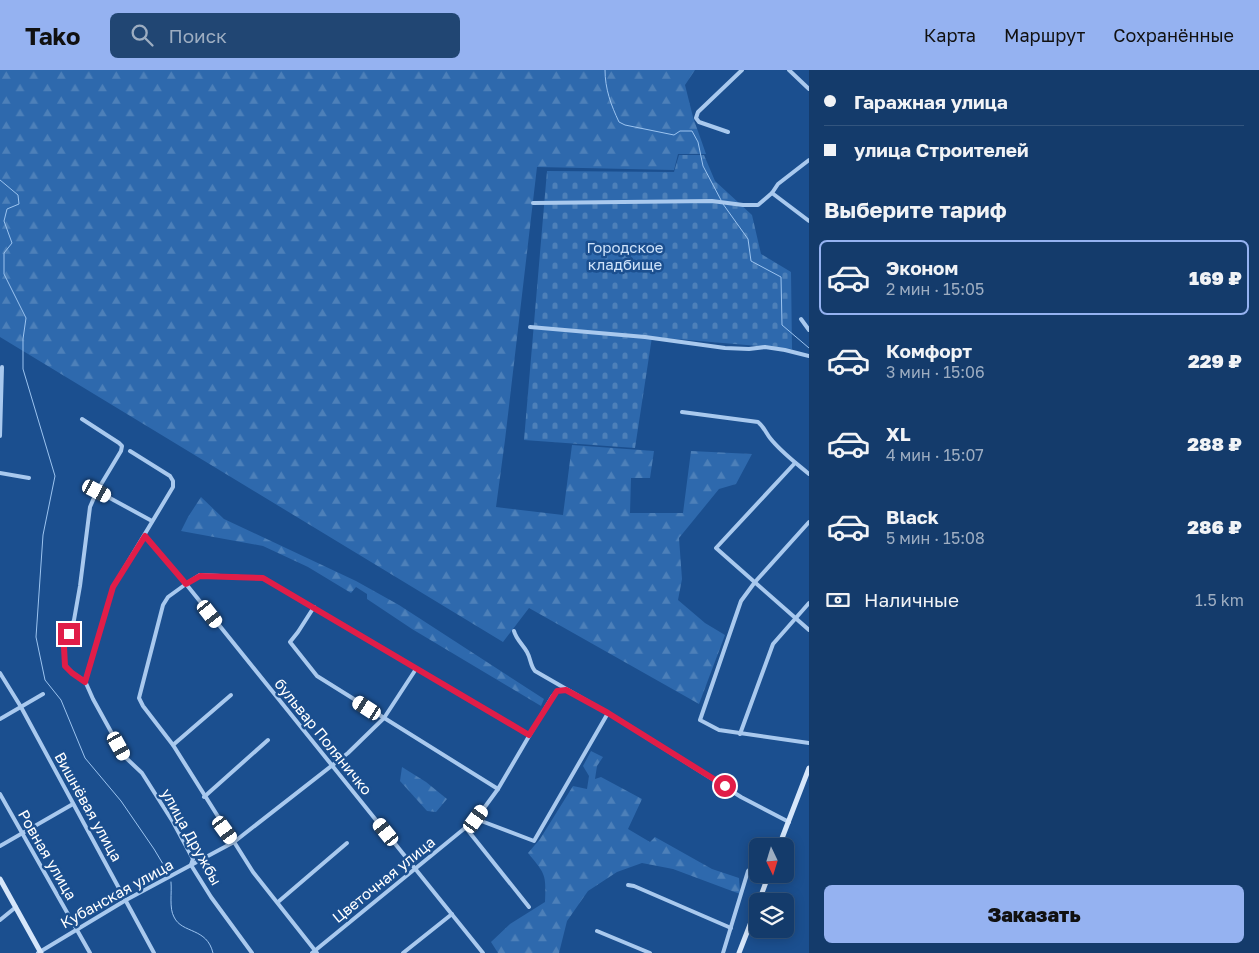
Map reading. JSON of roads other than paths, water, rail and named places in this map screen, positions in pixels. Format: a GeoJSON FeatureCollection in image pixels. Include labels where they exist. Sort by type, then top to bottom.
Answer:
{"type":"FeatureCollection","features":[{"type":"Feature","properties":{"kind":"street"},"geometry":{"type":"LineString","coordinates":[[728,132],[698,122],[696,118],[698,112],[742,70]]}},
{"type":"Feature","properties":{"kind":"street"},"geometry":{"type":"LineString","coordinates":[[790,70],[809,89]]}},
{"type":"Feature","properties":{"kind":"street"},"geometry":{"type":"LineString","coordinates":[[533,203],[712,202],[758,205],[772,193],[778,184],[809,160]]}},
{"type":"Feature","properties":{"kind":"street"},"geometry":{"type":"LineString","coordinates":[[772,193],[809,221]]}},
{"type":"Feature","properties":{"kind":"street"},"geometry":{"type":"LineString","coordinates":[[801,319],[809,330]]}},
{"type":"Feature","properties":{"kind":"street"},"geometry":{"type":"LineString","coordinates":[[530,327],[645,336],[724,348],[749,349],[765,347],[809,356]]}},
{"type":"Feature","properties":{"kind":"street"},"geometry":{"type":"LineString","coordinates":[[0,436],[2,367]]}},
{"type":"Feature","properties":{"kind":"street"},"geometry":{"type":"LineString","coordinates":[[682,412],[758,422],[765,428],[770,438],[809,474]]}},
{"type":"Feature","properties":{"kind":"street"},"geometry":{"type":"LineString","coordinates":[[82,418],[122,446],[90,507],[74,620],[64,647],[65,666],[85,682],[113,587],[173,487],[173,480],[170,476],[130,451]]}},
{"type":"Feature","properties":{"kind":"street"},"geometry":{"type":"LineString","coordinates":[[795,463],[716,548],[809,630]]}},
{"type":"Feature","properties":{"kind":"street"},"geometry":{"type":"LineString","coordinates":[[0,473],[29,478]]}},
{"type":"Feature","properties":{"kind":"street"},"geometry":{"type":"LineString","coordinates":[[97,491],[152,521]]}},
{"type":"Feature","properties":{"kind":"street"},"geometry":{"type":"LineString","coordinates":[[809,522],[755,582],[741,601],[700,720],[719,730],[809,743]]}},
{"type":"Feature","properties":{"kind":"street","name":"бульвар Поляничко"},"geometry":{"type":"LineString","coordinates":[[145,536],[186,584],[483,953]]}},
{"type":"Feature","properties":{"kind":"street"},"geometry":{"type":"LineString","coordinates":[[315,952],[253,872],[173,745],[139,698],[163,605],[168,597],[200,576],[263,578],[529,735]]}},
{"type":"Feature","properties":{"kind":"street"},"geometry":{"type":"LineString","coordinates":[[740,734],[773,644],[809,603]]}},
{"type":"Feature","properties":{"kind":"street"},"geometry":{"type":"LineString","coordinates":[[314,607],[290,642],[317,676],[498,789]]}},
{"type":"Feature","properties":{"kind":"street"},"geometry":{"type":"LineString","coordinates":[[514,631],[528,654],[531,666],[535,671],[608,713],[741,796],[789,822]]}},
{"type":"Feature","properties":{"kind":"street","name":"Кубанская улица"},"geometry":{"type":"LineString","coordinates":[[40,952],[126,900],[234,842],[348,753],[384,718],[416,669]]}},
{"type":"Feature","properties":{"kind":"street","name":"Вишнёвая улица"},"geometry":{"type":"LineString","coordinates":[[0,673],[21,707],[154,953]]}},
{"type":"Feature","properties":{"kind":"street","name":"улица Дружбы"},"geometry":{"type":"LineString","coordinates":[[85,682],[125,757],[142,773],[173,822],[193,859],[191,865],[211,897],[252,953]]}},
{"type":"Feature","properties":{"kind":"street","name":"Цветочная улица"},"geometry":{"type":"LineString","coordinates":[[315,952],[476,819],[498,789],[557,691],[566,690]]}},
{"type":"Feature","properties":{"kind":"street"},"geometry":{"type":"LineString","coordinates":[[0,719],[43,694]]}},
{"type":"Feature","properties":{"kind":"street"},"geometry":{"type":"LineString","coordinates":[[173,745],[231,695]]}},
{"type":"Feature","properties":{"kind":"street"},"geometry":{"type":"LineString","coordinates":[[476,819],[534,841],[608,713]]}},
{"type":"Feature","properties":{"kind":"street"},"geometry":{"type":"LineString","coordinates":[[204,797],[268,740]]}},
{"type":"Feature","properties":{"kind":"street"},"geometry":{"type":"LineString","coordinates":[[782,838],[809,768]]}},
{"type":"Feature","properties":{"kind":"street","name":"Ровная улица"},"geometry":{"type":"LineString","coordinates":[[0,794],[90,953]]}},
{"type":"Feature","properties":{"kind":"street"},"geometry":{"type":"LineString","coordinates":[[0,846],[73,804]]}},
{"type":"Feature","properties":{"kind":"street"},"geometry":{"type":"LineString","coordinates":[[466,828],[529,907]]}},
{"type":"Feature","properties":{"kind":"street"},"geometry":{"type":"LineString","coordinates":[[278,902],[347,843]]}},
{"type":"Feature","properties":{"kind":"street"},"geometry":{"type":"LineString","coordinates":[[723,953],[749,870]]}},
{"type":"Feature","properties":{"kind":"street"},"geometry":{"type":"LineString","coordinates":[[0,879],[40,952]]}},
{"type":"Feature","properties":{"kind":"street"},"geometry":{"type":"LineString","coordinates":[[628,885],[731,928]]}},
{"type":"Feature","properties":{"kind":"street"},"geometry":{"type":"LineString","coordinates":[[0,920],[16,907]]}},
{"type":"Feature","properties":{"kind":"street"},"geometry":{"type":"LineString","coordinates":[[403,953],[452,914]]}},
{"type":"Feature","properties":{"kind":"street"},"geometry":{"type":"LineString","coordinates":[[739,953],[749,927]]}},
{"type":"Feature","properties":{"kind":"street"},"geometry":{"type":"LineString","coordinates":[[597,931],[650,953]]}},
{"type":"Feature","properties":{"kind":"waterway"},"geometry":{"type":"LineString","coordinates":[[605,70],[609,97],[619,122],[625,125],[674,135],[680,131],[692,131],[698,142],[703,166],[721,200]]}},
{"type":"Feature","properties":{"kind":"waterway"},"geometry":{"type":"LineString","coordinates":[[0,180],[18,195],[19,204],[7,209],[4,221],[12,243],[4,253],[4,274],[26,318],[23,339],[23,369],[55,476],[43,535],[36,637],[45,680],[61,700],[85,758],[121,801],[166,869]]}},
{"type":"Feature","properties":{"kind":"waterway"},"geometry":{"type":"LineString","coordinates":[[723,204],[748,239],[751,261],[781,277],[782,325],[809,348]]}},
{"type":"Feature","properties":{"kind":"waterway"},"geometry":{"type":"LineString","coordinates":[[171,882],[171,905],[174,917],[183,926],[205,939],[213,953]]}},
{"type":"Feature","properties":{"kind":"park label","name":"Городское кладбище"},"geometry":{"type":"Point","coordinates":[625,256]}}]}
